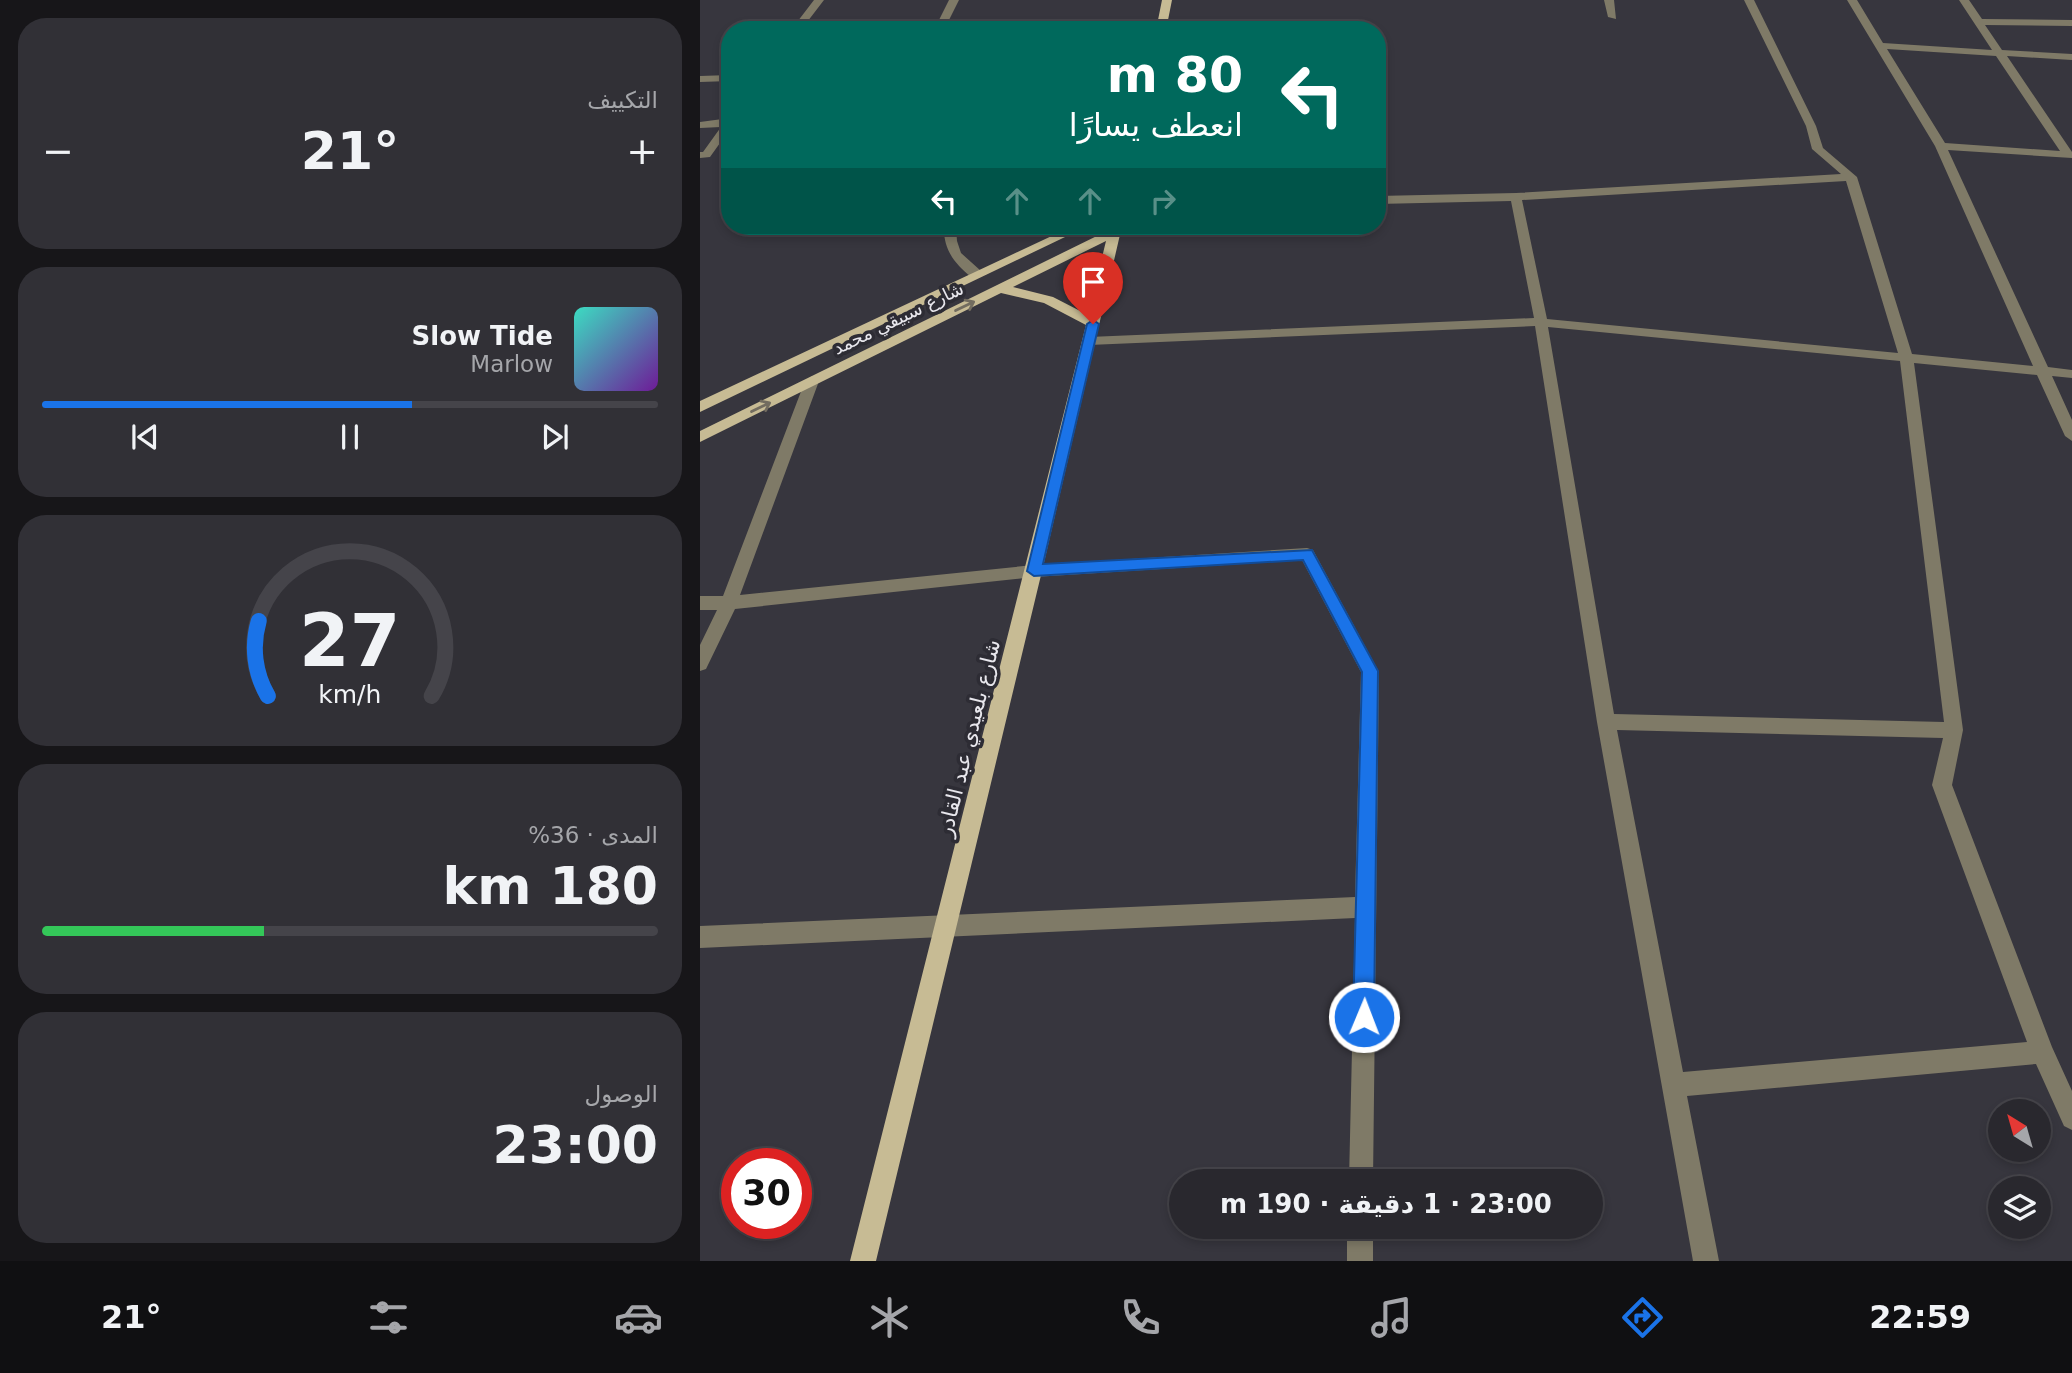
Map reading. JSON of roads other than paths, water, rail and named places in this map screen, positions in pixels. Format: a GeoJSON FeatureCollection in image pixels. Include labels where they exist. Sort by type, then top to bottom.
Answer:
{"type":"FeatureCollection","features":[{"type":"Feature","properties":{"kind":"main road"},"geometry":{"type":"LineString","coordinates":[[1163,21],[1167,0]]}},
{"type":"Feature","properties":{"kind":"main road","name":"شارع سبيقي محمد"},"geometry":{"type":"LineString","coordinates":[[700,407],[1062,235]]}},
{"type":"Feature","properties":{"kind":"main road","name":"شارع سبيقي محمد"},"geometry":{"type":"LineString","coordinates":[[700,437],[1103,235]]}},
{"type":"Feature","properties":{"kind":"main road","name":"شارع بلعيدي عبد القادر"},"geometry":{"type":"LineString","coordinates":[[863,1261],[1034,571],[1114,235]]}},
{"type":"Feature","properties":{"kind":"main road"},"geometry":{"type":"LineString","coordinates":[[999,289],[1062,303],[1091,332]]}},
{"type":"Feature","properties":{"kind":"street"},"geometry":{"type":"LineString","coordinates":[[803,21],[819,0]]}},
{"type":"Feature","properties":{"kind":"street"},"geometry":{"type":"LineString","coordinates":[[944,21],[954,0]]}},
{"type":"Feature","properties":{"kind":"street"},"geometry":{"type":"LineString","coordinates":[[1609,0],[1613,17]]}},
{"type":"Feature","properties":{"kind":"street"},"geometry":{"type":"LineString","coordinates":[[1749,0],[1811,126],[1818,149],[1851,177],[1906,356],[1954,730],[1942,785],[2042,1052],[2072,1118]]}},
{"type":"Feature","properties":{"kind":"street"},"geometry":{"type":"LineString","coordinates":[[1852,0],[1941,146],[2072,436]]}},
{"type":"Feature","properties":{"kind":"street"},"geometry":{"type":"LineString","coordinates":[[1964,0],[2070,155]]}},
{"type":"Feature","properties":{"kind":"street"},"geometry":{"type":"LineString","coordinates":[[1980,22],[2072,23]]}},
{"type":"Feature","properties":{"kind":"street"},"geometry":{"type":"LineString","coordinates":[[1881,46],[2072,57]]}},
{"type":"Feature","properties":{"kind":"street"},"geometry":{"type":"LineString","coordinates":[[700,79],[721,78]]}},
{"type":"Feature","properties":{"kind":"street"},"geometry":{"type":"LineString","coordinates":[[700,125],[721,123]]}},
{"type":"Feature","properties":{"kind":"street"},"geometry":{"type":"LineString","coordinates":[[700,155],[706,155],[721,133]]}},
{"type":"Feature","properties":{"kind":"street"},"geometry":{"type":"LineString","coordinates":[[1941,146],[2070,155]]}},
{"type":"Feature","properties":{"kind":"street"},"geometry":{"type":"LineString","coordinates":[[1386,200],[1516,197],[1851,177]]}},
{"type":"Feature","properties":{"kind":"street"},"geometry":{"type":"LineString","coordinates":[[1516,197],[1541,322],[1606,722],[1706,1261]]}},
{"type":"Feature","properties":{"kind":"street"},"geometry":{"type":"LineString","coordinates":[[950,235],[955,255],[976,274]]}},
{"type":"Feature","properties":{"kind":"street"},"geometry":{"type":"LineString","coordinates":[[1091,332],[1541,322],[2072,374]]}},
{"type":"Feature","properties":{"kind":"street"},"geometry":{"type":"LineString","coordinates":[[700,664],[729,603],[812,382]]}},
{"type":"Feature","properties":{"kind":"street"},"geometry":{"type":"LineString","coordinates":[[700,603],[729,603],[1034,571],[1307,554],[1370,671],[1361,1169]]}},
{"type":"Feature","properties":{"kind":"street"},"geometry":{"type":"LineString","coordinates":[[1606,722],[1954,730]]}},
{"type":"Feature","properties":{"kind":"street"},"geometry":{"type":"LineString","coordinates":[[700,937],[1366,907]]}},
{"type":"Feature","properties":{"kind":"street"},"geometry":{"type":"LineString","coordinates":[[1673,1085],[2042,1052]]}},
{"type":"Feature","properties":{"kind":"street"},"geometry":{"type":"LineString","coordinates":[[1360,1239],[1360,1261]]}}]}
